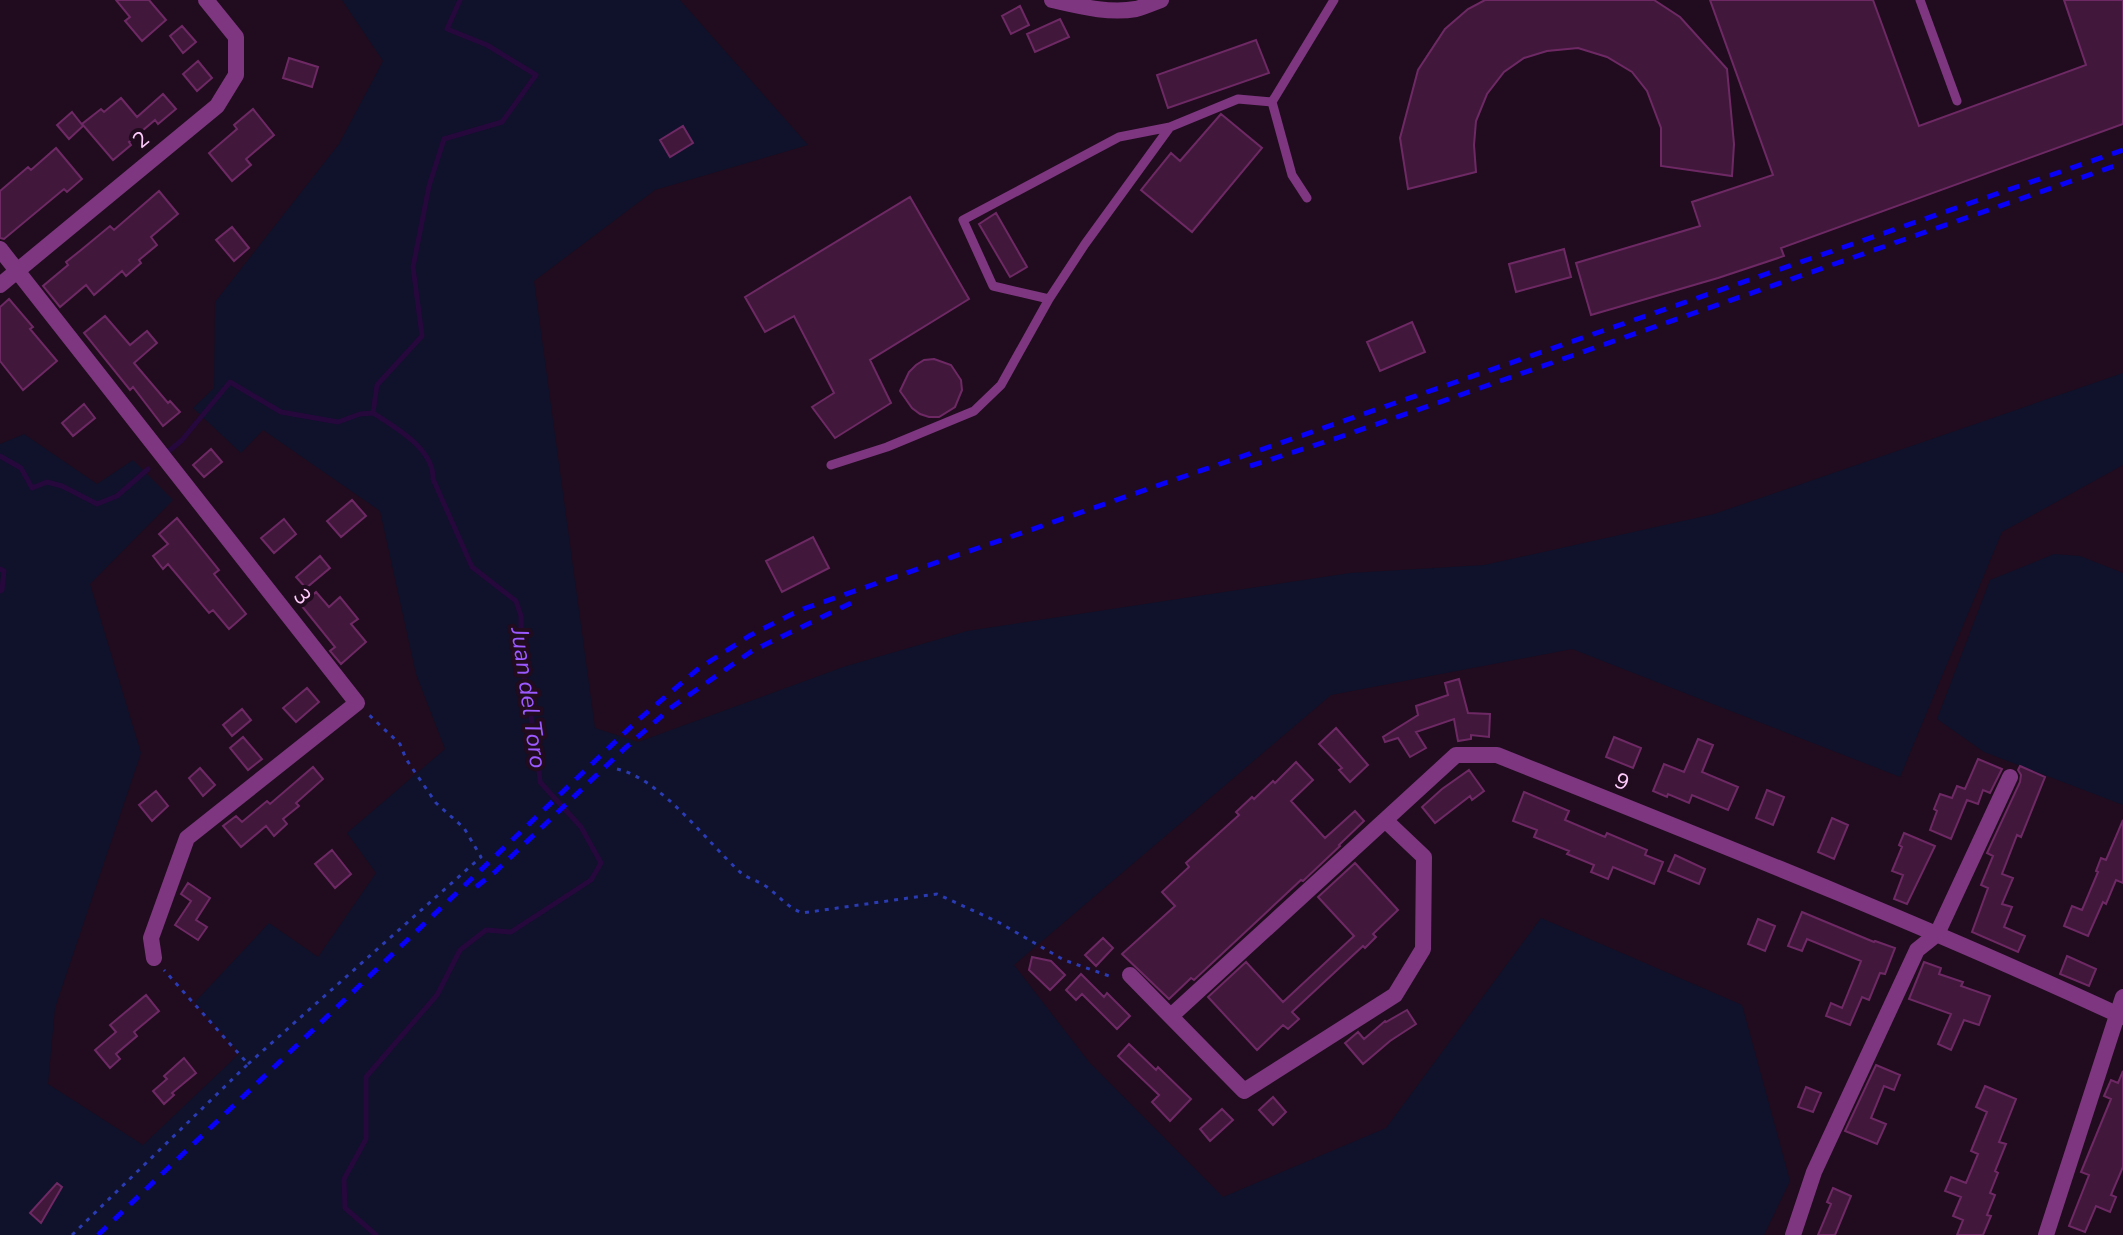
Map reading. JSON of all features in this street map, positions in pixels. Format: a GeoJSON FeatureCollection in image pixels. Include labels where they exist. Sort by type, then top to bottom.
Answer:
{"type":"FeatureCollection","features":[{"type":"Feature","properties":{"kind":"street","name":"2"},"geometry":{"type":"LineString","coordinates":[[0,285],[217,106],[236,75],[236,37],[206,0]]}},
{"type":"Feature","properties":{"kind":"street"},"geometry":{"type":"LineString","coordinates":[[1052,0],[1137,9],[1161,0]]}},
{"type":"Feature","properties":{"kind":"street","name":"3"},"geometry":{"type":"LineString","coordinates":[[0,249],[357,703]]}},
{"type":"Feature","properties":{"kind":"street"},"geometry":{"type":"LineString","coordinates":[[154,958],[151,938],[187,838],[357,703]]}},
{"type":"Feature","properties":{"kind":"street","name":"9"},"geometry":{"type":"LineString","coordinates":[[1171,1016],[1456,755],[1497,755],[1937,934],[2120,1016]]}},
{"type":"Feature","properties":{"kind":"street"},"geometry":{"type":"LineString","coordinates":[[1793,1235],[1814,1172],[1917,950],[1937,934],[2010,777]]}},
{"type":"Feature","properties":{"kind":"street"},"geometry":{"type":"LineString","coordinates":[[1130,975],[1244,1091],[1395,995],[1423,949],[1424,857],[1385,820]]}},
{"type":"Feature","properties":{"kind":"street"},"geometry":{"type":"LineString","coordinates":[[2046,1235],[2120,1016],[2123,997]]}},
{"type":"Feature","properties":{"kind":"lane"},"geometry":{"type":"LineString","coordinates":[[1307,198],[1292,175],[1272,102],[1334,0]]}},
{"type":"Feature","properties":{"kind":"lane"},"geometry":{"type":"LineString","coordinates":[[1920,0],[1957,101]]}},
{"type":"Feature","properties":{"kind":"lane"},"geometry":{"type":"LineString","coordinates":[[1049,299],[993,286],[963,220],[1119,137],[1170,127],[1238,99],[1272,102]]}},
{"type":"Feature","properties":{"kind":"lane"},"geometry":{"type":"LineString","coordinates":[[831,465],[887,447],[974,411],[1001,385],[1049,299],[1085,244],[1170,127]]}},
{"type":"Feature","properties":{"kind":"path"},"geometry":{"type":"LineString","coordinates":[[72,1235],[248,1064],[481,857],[464,828],[436,803],[406,759],[400,744],[357,703]]}},
{"type":"Feature","properties":{"kind":"path"},"geometry":{"type":"LineString","coordinates":[[617,769],[633,773],[654,786],[744,875],[766,887],[788,907],[802,913],[937,894],[998,922],[1064,960],[1113,977],[1130,975]]}},
{"type":"Feature","properties":{"kind":"path"},"geometry":{"type":"LineString","coordinates":[[154,958],[248,1064]]}},
{"type":"Feature","properties":{"kind":"shaded area"},"geometry":{"type":"Polygon","coordinates":[[[342,0],[680,0],[808,145],[655,190],[534,281],[595,728],[638,742],[843,667],[967,631],[1350,573],[1484,565],[1714,514],[2123,373],[2123,465],[2002,532],[1900,777],[1572,649],[1331,695],[1014,965],[1089,1062],[1223,1197],[1386,1128],[1541,918],[1742,1005],[1790,1181],[1764,1235],[0,1235],[0,444],[24,434],[97,484],[133,460],[173,500],[90,584],[141,753],[55,1008],[48,1084],[143,1145],[240,1053],[195,1002],[269,923],[318,957],[376,873],[347,833],[445,749],[416,674],[380,511],[263,430],[241,453],[193,408],[214,388],[215,302],[339,144],[383,61],[342,0]]]}},
{"type":"Feature","properties":{"kind":"shaded area"},"geometry":{"type":"Polygon","coordinates":[[[2054,554],[2080,556],[2123,573],[2123,805],[1984,752],[1937,719],[1990,580],[2054,554]]]}},
{"type":"Feature","properties":{"kind":"building"},"geometry":{"type":"Polygon","coordinates":[[[116,0],[149,0],[166,20],[142,41],[125,21],[130,17],[116,0]]]}},
{"type":"Feature","properties":{"kind":"building"},"geometry":{"type":"Polygon","coordinates":[[[1485,0],[1654,0],[1680,17],[1727,69],[1734,144],[1732,176],[1661,166],[1661,128],[1647,91],[1632,72],[1607,57],[1578,48],[1547,51],[1524,58],[1504,72],[1487,94],[1476,121],[1476,172],[1408,189],[1400,138],[1418,70],[1445,29],[1468,9],[1485,0]]]}},
{"type":"Feature","properties":{"kind":"building"},"geometry":{"type":"Polygon","coordinates":[[[1710,0],[1873,0],[1919,126],[2086,65],[2064,0],[2123,0],[2123,124],[1781,248],[1784,256],[1591,315],[1576,263],[1700,226],[1692,202],[1773,175],[1710,0]]]}},
{"type":"Feature","properties":{"kind":"building"},"geometry":{"type":"Polygon","coordinates":[[[1020,6],[1029,25],[1011,34],[1002,16],[1020,6]]]}},
{"type":"Feature","properties":{"kind":"building"},"geometry":{"type":"Polygon","coordinates":[[[1060,19],[1069,37],[1035,52],[1027,34],[1060,19]]]}},
{"type":"Feature","properties":{"kind":"building"},"geometry":{"type":"Polygon","coordinates":[[[182,26],[196,42],[183,53],[170,36],[182,26]]]}},
{"type":"Feature","properties":{"kind":"building"},"geometry":{"type":"Polygon","coordinates":[[[1256,40],[1269,73],[1168,108],[1157,75],[1256,40]]]}},
{"type":"Feature","properties":{"kind":"building"},"geometry":{"type":"Polygon","coordinates":[[[289,58],[318,67],[312,87],[283,78],[289,58]]]}},
{"type":"Feature","properties":{"kind":"building"},"geometry":{"type":"Polygon","coordinates":[[[198,61],[212,78],[197,91],[183,74],[198,61]]]}},
{"type":"Feature","properties":{"kind":"building"},"geometry":{"type":"Polygon","coordinates":[[[163,94],[176,109],[158,124],[155,120],[113,160],[82,124],[121,98],[137,117],[163,94]]]}},
{"type":"Feature","properties":{"kind":"building"},"geometry":{"type":"Polygon","coordinates":[[[253,109],[274,135],[246,159],[251,165],[232,181],[209,153],[237,129],[234,125],[253,109]]]}},
{"type":"Feature","properties":{"kind":"building"},"geometry":{"type":"Polygon","coordinates":[[[72,112],[83,126],[69,139],[57,125],[72,112]]]}},
{"type":"Feature","properties":{"kind":"building"},"geometry":{"type":"Polygon","coordinates":[[[1221,114],[1262,148],[1192,232],[1141,190],[1171,153],[1180,161],[1221,114]]]}},
{"type":"Feature","properties":{"kind":"building"},"geometry":{"type":"Polygon","coordinates":[[[683,126],[693,143],[670,157],[660,140],[683,126]]]}},
{"type":"Feature","properties":{"kind":"building"},"geometry":{"type":"Polygon","coordinates":[[[56,148],[82,179],[67,192],[64,189],[4,239],[0,238],[0,191],[56,148]]]}},
{"type":"Feature","properties":{"kind":"building"},"geometry":{"type":"Polygon","coordinates":[[[159,191],[178,214],[151,237],[157,245],[126,276],[122,271],[94,295],[86,285],[60,307],[43,286],[68,265],[66,262],[110,226],[114,230],[159,191]]]}},
{"type":"Feature","properties":{"kind":"building"},"geometry":{"type":"Polygon","coordinates":[[[910,197],[969,299],[870,360],[891,403],[835,438],[812,407],[834,393],[794,316],[765,332],[745,297],[910,197]]]}},
{"type":"Feature","properties":{"kind":"building"},"geometry":{"type":"Polygon","coordinates":[[[996,213],[1027,267],[1010,277],[979,224],[996,213]]]}},
{"type":"Feature","properties":{"kind":"building"},"geometry":{"type":"Polygon","coordinates":[[[232,227],[249,248],[234,261],[216,240],[232,227]]]}},
{"type":"Feature","properties":{"kind":"building"},"geometry":{"type":"Polygon","coordinates":[[[1564,249],[1571,277],[1516,292],[1509,264],[1564,249]]]}},
{"type":"Feature","properties":{"kind":"building"},"geometry":{"type":"Polygon","coordinates":[[[9,299],[57,361],[23,390],[0,361],[0,307],[9,299]]]}},
{"type":"Feature","properties":{"kind":"building"},"geometry":{"type":"Polygon","coordinates":[[[105,316],[130,345],[147,331],[157,343],[134,363],[168,403],[170,401],[180,412],[163,426],[84,333],[105,316]]]}},
{"type":"Feature","properties":{"kind":"building"},"geometry":{"type":"Polygon","coordinates":[[[1412,322],[1425,352],[1380,371],[1367,342],[1412,322]]]}},
{"type":"Feature","properties":{"kind":"building"},"geometry":{"type":"Polygon","coordinates":[[[934,359],[951,365],[961,380],[962,390],[955,407],[939,417],[929,417],[912,408],[900,391],[916,365],[934,359]]]}},
{"type":"Feature","properties":{"kind":"building"},"geometry":{"type":"Polygon","coordinates":[[[84,404],[95,418],[73,436],[62,423],[84,404]]]}},
{"type":"Feature","properties":{"kind":"building"},"geometry":{"type":"Polygon","coordinates":[[[211,449],[222,462],[204,477],[193,465],[211,449]]]}},
{"type":"Feature","properties":{"kind":"building"},"geometry":{"type":"Polygon","coordinates":[[[352,500],[366,516],[341,537],[327,521],[352,500]]]}},
{"type":"Feature","properties":{"kind":"building"},"geometry":{"type":"Polygon","coordinates":[[[177,518],[219,570],[214,574],[246,614],[229,629],[213,610],[209,613],[168,564],[163,569],[153,556],[168,544],[159,534],[177,518]]]}},
{"type":"Feature","properties":{"kind":"building"},"geometry":{"type":"Polygon","coordinates":[[[284,519],[296,534],[274,553],[261,538],[284,519]]]}},
{"type":"Feature","properties":{"kind":"building"},"geometry":{"type":"Polygon","coordinates":[[[813,537],[829,568],[782,592],[766,561],[813,537]]]}},
{"type":"Feature","properties":{"kind":"building"},"geometry":{"type":"Polygon","coordinates":[[[320,556],[330,568],[306,588],[296,577],[320,556]]]}},
{"type":"Feature","properties":{"kind":"building"},"geometry":{"type":"Polygon","coordinates":[[[316,592],[329,607],[340,597],[358,619],[351,624],[366,642],[341,664],[330,651],[335,647],[301,605],[316,592]]]}},
{"type":"Feature","properties":{"kind":"building"},"geometry":{"type":"Polygon","coordinates":[[[1459,679],[1468,713],[1490,714],[1489,737],[1471,735],[1471,739],[1458,741],[1454,719],[1416,732],[1426,748],[1410,757],[1398,738],[1385,742],[1383,737],[1418,715],[1416,706],[1448,695],[1445,683],[1459,679]]]}},
{"type":"Feature","properties":{"kind":"building"},"geometry":{"type":"Polygon","coordinates":[[[307,688],[319,702],[296,722],[283,708],[307,688]]]}},
{"type":"Feature","properties":{"kind":"building"},"geometry":{"type":"Polygon","coordinates":[[[242,709],[251,720],[232,736],[223,725],[242,709]]]}},
{"type":"Feature","properties":{"kind":"building"},"geometry":{"type":"Polygon","coordinates":[[[1336,728],[1368,765],[1350,782],[1339,770],[1342,768],[1319,744],[1336,728]]]}},
{"type":"Feature","properties":{"kind":"building"},"geometry":{"type":"Polygon","coordinates":[[[243,737],[262,759],[248,770],[230,748],[243,737]]]}},
{"type":"Feature","properties":{"kind":"building"},"geometry":{"type":"Polygon","coordinates":[[[1614,737],[1641,748],[1633,768],[1606,757],[1614,737]]]}},
{"type":"Feature","properties":{"kind":"building"},"geometry":{"type":"Polygon","coordinates":[[[1698,739],[1713,745],[1702,772],[1738,787],[1728,810],[1692,795],[1689,803],[1653,791],[1664,764],[1684,772],[1698,739]]]}},
{"type":"Feature","properties":{"kind":"building"},"geometry":{"type":"Polygon","coordinates":[[[1978,759],[2002,769],[1990,793],[1983,790],[1978,804],[1967,800],[1951,839],[1930,830],[1940,794],[1952,798],[1957,786],[1965,789],[1978,759]]]}},
{"type":"Feature","properties":{"kind":"building"},"geometry":{"type":"Polygon","coordinates":[[[1296,762],[1313,780],[1291,801],[1325,838],[1355,811],[1364,821],[1303,881],[1169,999],[1122,954],[1175,906],[1162,892],[1189,867],[1186,863],[1239,815],[1236,812],[1252,797],[1254,799],[1273,781],[1275,783],[1296,762]]]}},
{"type":"Feature","properties":{"kind":"building"},"geometry":{"type":"Polygon","coordinates":[[[2020,766],[2045,777],[2002,874],[2013,878],[2002,904],[2012,907],[2004,927],[2025,936],[2018,952],[1972,932],[1988,888],[1981,885],[1993,856],[1987,853],[2020,782],[2020,766]]]}},
{"type":"Feature","properties":{"kind":"building"},"geometry":{"type":"Polygon","coordinates":[[[313,767],[323,779],[283,819],[287,824],[274,836],[266,826],[241,847],[223,826],[236,816],[242,822],[267,801],[270,804],[313,767]]]}},
{"type":"Feature","properties":{"kind":"building"},"geometry":{"type":"Polygon","coordinates":[[[200,768],[215,785],[203,796],[189,778],[200,768]]]}},
{"type":"Feature","properties":{"kind":"building"},"geometry":{"type":"Polygon","coordinates":[[[1469,770],[1484,791],[1472,800],[1470,796],[1435,823],[1422,807],[1469,770]]]}},
{"type":"Feature","properties":{"kind":"building"},"geometry":{"type":"Polygon","coordinates":[[[1767,790],[1784,797],[1773,825],[1756,818],[1767,790]]]}},
{"type":"Feature","properties":{"kind":"building"},"geometry":{"type":"Polygon","coordinates":[[[156,791],[168,806],[152,821],[139,805],[156,791]]]}},
{"type":"Feature","properties":{"kind":"building"},"geometry":{"type":"Polygon","coordinates":[[[1524,792],[1569,811],[1565,820],[1647,850],[1645,855],[1663,862],[1654,884],[1613,867],[1608,879],[1591,872],[1594,865],[1534,837],[1537,830],[1513,821],[1524,792]]]}},
{"type":"Feature","properties":{"kind":"building"},"geometry":{"type":"Polygon","coordinates":[[[1832,818],[1848,825],[1834,859],[1818,852],[1832,818]]]}},
{"type":"Feature","properties":{"kind":"building"},"geometry":{"type":"Polygon","coordinates":[[[2123,820],[2123,883],[2116,880],[2088,936],[2064,926],[2072,906],[2082,910],[2101,858],[2106,860],[2123,820]]]}},
{"type":"Feature","properties":{"kind":"building"},"geometry":{"type":"Polygon","coordinates":[[[1904,833],[1935,846],[1907,904],[1894,899],[1903,875],[1892,871],[1904,833]]]}},
{"type":"Feature","properties":{"kind":"building"},"geometry":{"type":"Polygon","coordinates":[[[332,850],[351,874],[335,888],[315,864],[332,850]]]}},
{"type":"Feature","properties":{"kind":"building"},"geometry":{"type":"Polygon","coordinates":[[[1675,855],[1705,869],[1699,884],[1668,871],[1675,855]]]}},
{"type":"Feature","properties":{"kind":"building"},"geometry":{"type":"Polygon","coordinates":[[[1355,863],[1398,910],[1373,934],[1376,937],[1365,948],[1363,946],[1292,1012],[1299,1019],[1288,1029],[1283,1025],[1257,1050],[1208,997],[1246,962],[1283,1002],[1354,936],[1318,897],[1355,863]]]}},
{"type":"Feature","properties":{"kind":"building"},"geometry":{"type":"Polygon","coordinates":[[[188,883],[210,898],[196,920],[207,927],[198,940],[175,925],[191,901],[181,894],[188,883]]]}},
{"type":"Feature","properties":{"kind":"building"},"geometry":{"type":"Polygon","coordinates":[[[1802,912],[1895,948],[1885,974],[1880,973],[1869,1000],[1862,997],[1850,1025],[1826,1016],[1831,1003],[1842,1008],[1861,961],[1807,939],[1802,951],[1788,946],[1802,912]]]}},
{"type":"Feature","properties":{"kind":"building"},"geometry":{"type":"Polygon","coordinates":[[[1758,919],[1775,926],[1765,951],[1748,944],[1758,919]]]}},
{"type":"Feature","properties":{"kind":"building"},"geometry":{"type":"Polygon","coordinates":[[[1103,938],[1113,948],[1096,966],[1085,955],[1103,938]]]}},
{"type":"Feature","properties":{"kind":"building"},"geometry":{"type":"Polygon","coordinates":[[[2067,956],[2096,969],[2089,986],[2060,974],[2067,956]]]}},
{"type":"Feature","properties":{"kind":"building"},"geometry":{"type":"Polygon","coordinates":[[[1032,957],[1051,961],[1065,975],[1050,990],[1029,970],[1032,957]]]}},
{"type":"Feature","properties":{"kind":"building"},"geometry":{"type":"Polygon","coordinates":[[[1924,962],[1941,968],[1939,974],[1963,982],[1961,986],[1990,996],[1979,1025],[1964,1020],[1951,1050],[1938,1044],[1951,1014],[1909,999],[1924,962]]]}},
{"type":"Feature","properties":{"kind":"building"},"geometry":{"type":"Polygon","coordinates":[[[1081,974],[1104,997],[1107,993],[1130,1016],[1117,1029],[1082,994],[1076,1000],[1066,990],[1081,974]]]}},
{"type":"Feature","properties":{"kind":"building"},"geometry":{"type":"Polygon","coordinates":[[[146,995],[159,1011],[134,1032],[137,1036],[116,1054],[120,1059],[110,1068],[95,1050],[116,1032],[110,1025],[146,995]]]}},
{"type":"Feature","properties":{"kind":"building"},"geometry":{"type":"Polygon","coordinates":[[[1407,1010],[1416,1024],[1363,1064],[1345,1043],[1358,1032],[1364,1039],[1385,1021],[1407,1010]]]}},
{"type":"Feature","properties":{"kind":"building"},"geometry":{"type":"Polygon","coordinates":[[[1129,1044],[1191,1099],[1170,1121],[1152,1102],[1159,1095],[1118,1056],[1129,1044]]]}},
{"type":"Feature","properties":{"kind":"building"},"geometry":{"type":"Polygon","coordinates":[[[184,1058],[196,1073],[164,1104],[153,1091],[184,1058]]]}},
{"type":"Feature","properties":{"kind":"building"},"geometry":{"type":"Polygon","coordinates":[[[1876,1065],[1900,1075],[1894,1090],[1884,1086],[1871,1118],[1886,1124],[1877,1144],[1845,1131],[1876,1065]]]}},
{"type":"Feature","properties":{"kind":"building"},"geometry":{"type":"Polygon","coordinates":[[[2123,1071],[2123,1167],[2111,1195],[2116,1197],[2110,1212],[2096,1206],[2085,1232],[2069,1226],[2089,1175],[2081,1172],[2111,1099],[2104,1096],[2111,1080],[2118,1083],[2123,1071]]]}},
{"type":"Feature","properties":{"kind":"building"},"geometry":{"type":"Polygon","coordinates":[[[1985,1086],[2016,1099],[1999,1142],[2006,1144],[1995,1171],[1998,1173],[1990,1193],[1995,1195],[1983,1235],[1957,1235],[1963,1220],[1953,1216],[1961,1197],[1945,1191],[1951,1177],[1966,1183],[1978,1154],[1971,1151],[1987,1112],[1976,1107],[1985,1086]]]}},
{"type":"Feature","properties":{"kind":"building"},"geometry":{"type":"Polygon","coordinates":[[[1806,1087],[1821,1093],[1813,1112],[1798,1107],[1806,1087]]]}},
{"type":"Feature","properties":{"kind":"building"},"geometry":{"type":"Polygon","coordinates":[[[1273,1097],[1286,1112],[1273,1125],[1259,1110],[1273,1097]]]}},
{"type":"Feature","properties":{"kind":"building"},"geometry":{"type":"Polygon","coordinates":[[[1222,1109],[1233,1120],[1210,1141],[1200,1129],[1222,1109]]]}},
{"type":"Feature","properties":{"kind":"building"},"geometry":{"type":"Polygon","coordinates":[[[57,1183],[62,1187],[41,1223],[30,1213],[57,1183]]]}},
{"type":"Feature","properties":{"kind":"building"},"geometry":{"type":"Polygon","coordinates":[[[1833,1188],[1851,1196],[1835,1235],[1818,1235],[1831,1204],[1827,1202],[1833,1188]]]}},
{"type":"Feature","properties":{"kind":"waterway","name":"Juan del Toro"},"geometry":{"type":"LineString","coordinates":[[373,413],[377,385],[422,336],[413,267],[429,186],[444,139],[502,122],[536,75],[487,45],[447,29],[460,0]]}},
{"type":"Feature","properties":{"kind":"waterway"},"geometry":{"type":"LineString","coordinates":[[170,450],[230,382],[281,412],[338,422],[373,413]]}},
{"type":"Feature","properties":{"kind":"waterway","name":"Juan del Toro"},"geometry":{"type":"LineString","coordinates":[[373,413],[421,449],[432,468],[433,479],[472,567],[516,601],[521,616],[521,657],[540,782],[581,827],[601,863],[591,880],[511,932],[486,930],[460,950],[437,995],[366,1077],[366,1139],[344,1179],[345,1208],[376,1235]]}},
{"type":"Feature","properties":{"kind":"waterway"},"geometry":{"type":"LineString","coordinates":[[0,456],[21,468],[32,488],[47,482],[97,504],[117,496],[148,469]]}},
{"type":"Feature","properties":{"kind":"waterway"},"geometry":{"type":"LineString","coordinates":[[0,569],[4,571],[0,591]]}},
{"type":"Feature","properties":{"kind":"railway"},"geometry":{"type":"LineString","coordinates":[[98,1235],[637,721],[698,669],[749,636],[800,610],[2123,150]]}},
{"type":"Feature","properties":{"kind":"railway"},"geometry":{"type":"LineString","coordinates":[[1250,466],[2123,163]]}},
{"type":"Feature","properties":{"kind":"railway"},"geometry":{"type":"LineString","coordinates":[[476,887],[672,707],[752,651],[853,602]]}}]}
